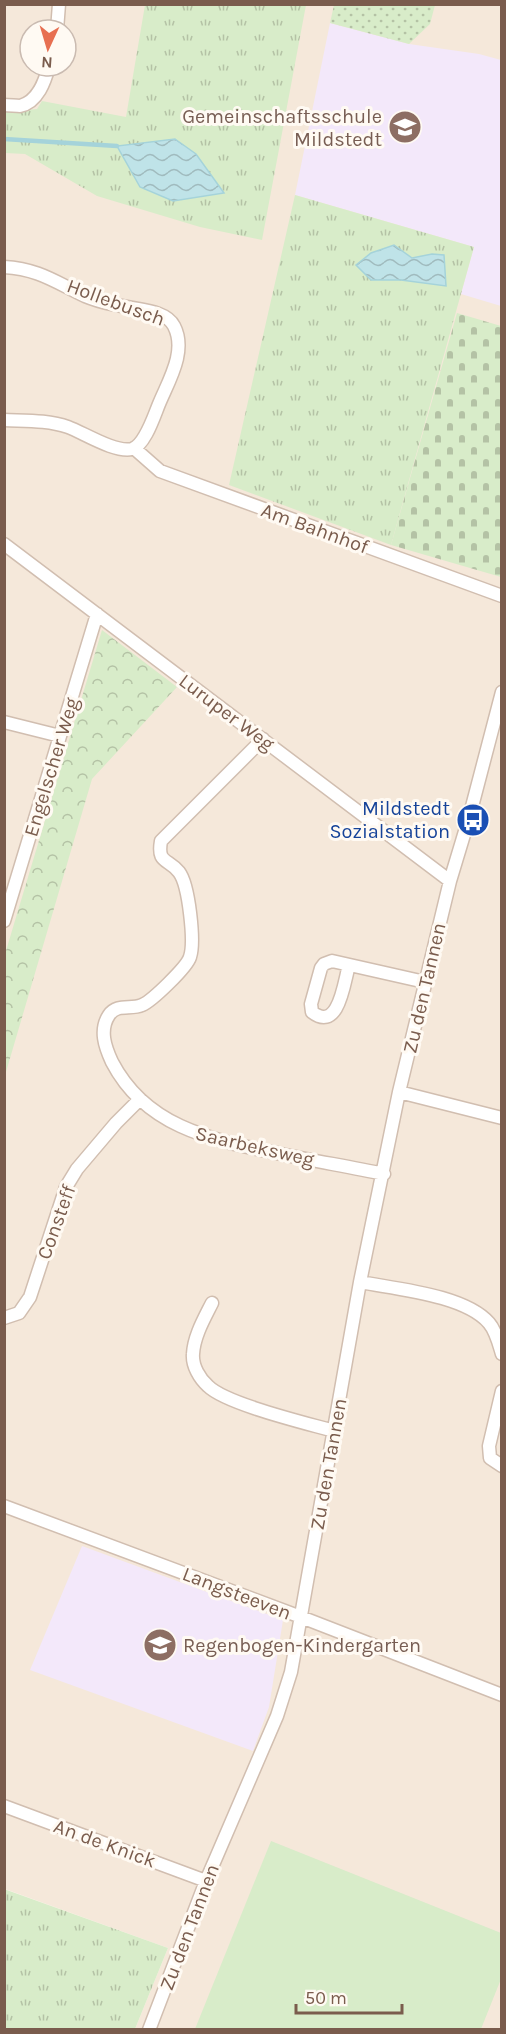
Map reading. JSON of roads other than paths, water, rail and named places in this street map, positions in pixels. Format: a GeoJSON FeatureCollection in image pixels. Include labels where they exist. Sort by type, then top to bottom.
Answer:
{"type":"FeatureCollection","features":[{"type":"Feature","properties":{"kind":"street"},"geometry":{"type":"LineString","coordinates":[[4,105],[20,106],[34,97],[46,78]]}},
{"type":"Feature","properties":{"kind":"street","name":"Hollebusch"},"geometry":{"type":"LineString","coordinates":[[4,267],[26,269],[50,277],[86,296],[109,304],[162,315],[173,323],[179,339],[175,366],[144,438],[135,448]]}},
{"type":"Feature","properties":{"kind":"street"},"geometry":{"type":"LineString","coordinates":[[4,420],[66,426],[112,446],[126,450],[135,448]]}},
{"type":"Feature","properties":{"kind":"street","name":"Am Bahnhof"},"geometry":{"type":"LineString","coordinates":[[135,448],[160,471],[501,596]]}},
{"type":"Feature","properties":{"kind":"street","name":"Luruper Weg"},"geometry":{"type":"LineString","coordinates":[[4,544],[450,880]]}},
{"type":"Feature","properties":{"kind":"street","name":"Engelscher Weg"},"geometry":{"type":"LineString","coordinates":[[4,921],[97,614]]}},
{"type":"Feature","properties":{"kind":"street"},"geometry":{"type":"LineString","coordinates":[[450,880],[469,818],[501,692]]}},
{"type":"Feature","properties":{"kind":"street"},"geometry":{"type":"LineString","coordinates":[[4,722],[60,736]]}},
{"type":"Feature","properties":{"kind":"street","name":"Saarbeksweg"},"geometry":{"type":"LineString","coordinates":[[263,739],[161,841],[159,852],[164,861],[179,872],[186,885],[192,943],[190,958],[182,970],[144,1004],[115,1008],[109,1015],[103,1032],[106,1049],[120,1077],[140,1099],[170,1122],[192,1132],[235,1144],[384,1174]]}},
{"type":"Feature","properties":{"kind":"street","name":"Zu den Tannen"},"geometry":{"type":"LineString","coordinates":[[149,2030],[206,1881],[277,1716],[291,1672],[360,1282],[399,1092],[450,880]]}},
{"type":"Feature","properties":{"kind":"street"},"geometry":{"type":"LineString","coordinates":[[349,965],[338,1007],[327,1018],[317,1016],[312,1012],[311,1004],[321,968],[332,961],[425,982]]}},
{"type":"Feature","properties":{"kind":"street"},"geometry":{"type":"LineString","coordinates":[[399,1092],[501,1118]]}},
{"type":"Feature","properties":{"kind":"street","name":"Consteff"},"geometry":{"type":"LineString","coordinates":[[4,1318],[19,1313],[30,1297],[66,1187],[77,1169],[140,1099]]}},
{"type":"Feature","properties":{"kind":"street"},"geometry":{"type":"LineString","coordinates":[[360,1282],[455,1301],[472,1310],[489,1324],[499,1341],[501,1354]]}},
{"type":"Feature","properties":{"kind":"street"},"geometry":{"type":"LineString","coordinates":[[212,1303],[199,1327],[192,1355],[196,1371],[209,1388],[231,1400],[334,1431]]}},
{"type":"Feature","properties":{"kind":"street"},"geometry":{"type":"LineString","coordinates":[[501,1391],[489,1446],[490,1458],[501,1466]]}},
{"type":"Feature","properties":{"kind":"street","name":"Langsteeven"},"geometry":{"type":"LineString","coordinates":[[4,1506],[301,1617],[501,1695]]}},
{"type":"Feature","properties":{"kind":"street","name":"An de Knick"},"geometry":{"type":"LineString","coordinates":[[4,1806],[206,1881]]}},
{"type":"Feature","properties":{"kind":"water"},"geometry":{"type":"Polygon","coordinates":[[[175,139],[196,154],[224,193],[173,201],[140,187],[117,146],[175,139]]]}},
{"type":"Feature","properties":{"kind":"water"},"geometry":{"type":"Polygon","coordinates":[[[394,245],[412,258],[432,254],[444,255],[446,286],[401,280],[371,280],[356,265],[371,253],[394,245]]]}},
{"type":"Feature","properties":{"kind":"waterway"},"geometry":{"type":"LineString","coordinates":[[4,139],[117,146]]}},
{"type":"Feature","properties":{"kind":"place","name":"Gemeinschaftsschule Mildstedt"},"geometry":{"type":"Point","coordinates":[405,127]}},
{"type":"Feature","properties":{"kind":"place","name":"Mildstedt Sozialstation"},"geometry":{"type":"Point","coordinates":[473,820]}},
{"type":"Feature","properties":{"kind":"place","name":"Regenbogen-Kindergarten"},"geometry":{"type":"Point","coordinates":[160,1645]}}]}
